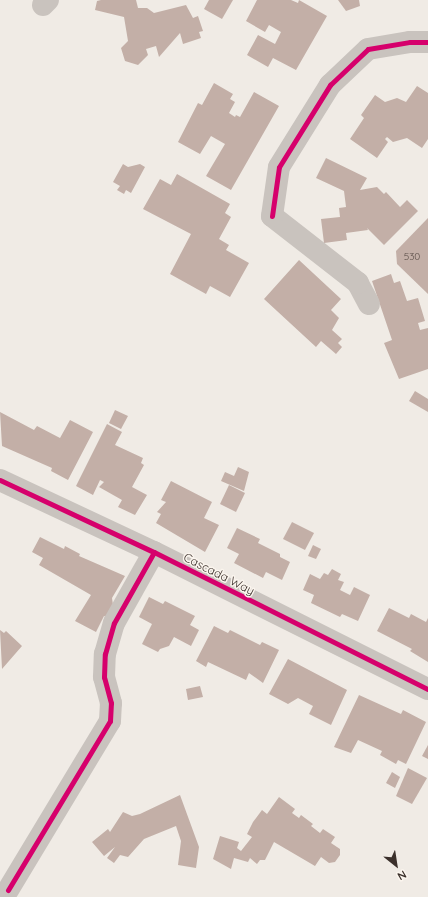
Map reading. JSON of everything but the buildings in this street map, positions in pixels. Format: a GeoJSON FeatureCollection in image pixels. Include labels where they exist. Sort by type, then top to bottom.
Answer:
{"type":"FeatureCollection","features":[{"type":"Feature","properties":{"kind":"street"},"geometry":{"type":"LineString","coordinates":[[369,304],[358,283],[272,216],[279,167],[330,85],[368,49],[410,42],[428,42]]}},
{"type":"Feature","properties":{"kind":"street","name":"Cascada Way"},"geometry":{"type":"LineString","coordinates":[[0,480],[154,552],[428,688]]}},
{"type":"Feature","properties":{"kind":"street"},"geometry":{"type":"LineString","coordinates":[[8,890],[110,721],[111,703],[104,677],[105,654],[114,623],[154,552]]}},
{"type":"Feature","properties":{"kind":"cycle path"},"geometry":{"type":"LineString","coordinates":[[272,216],[279,167],[330,85],[368,49],[410,42],[428,42]]}},
{"type":"Feature","properties":{"kind":"cycle path"},"geometry":{"type":"LineString","coordinates":[[0,480],[154,552],[428,689]]}},
{"type":"Feature","properties":{"kind":"cycle path"},"geometry":{"type":"LineString","coordinates":[[8,890],[110,721],[111,703],[104,677],[105,654],[114,623],[154,552]]}}]}
